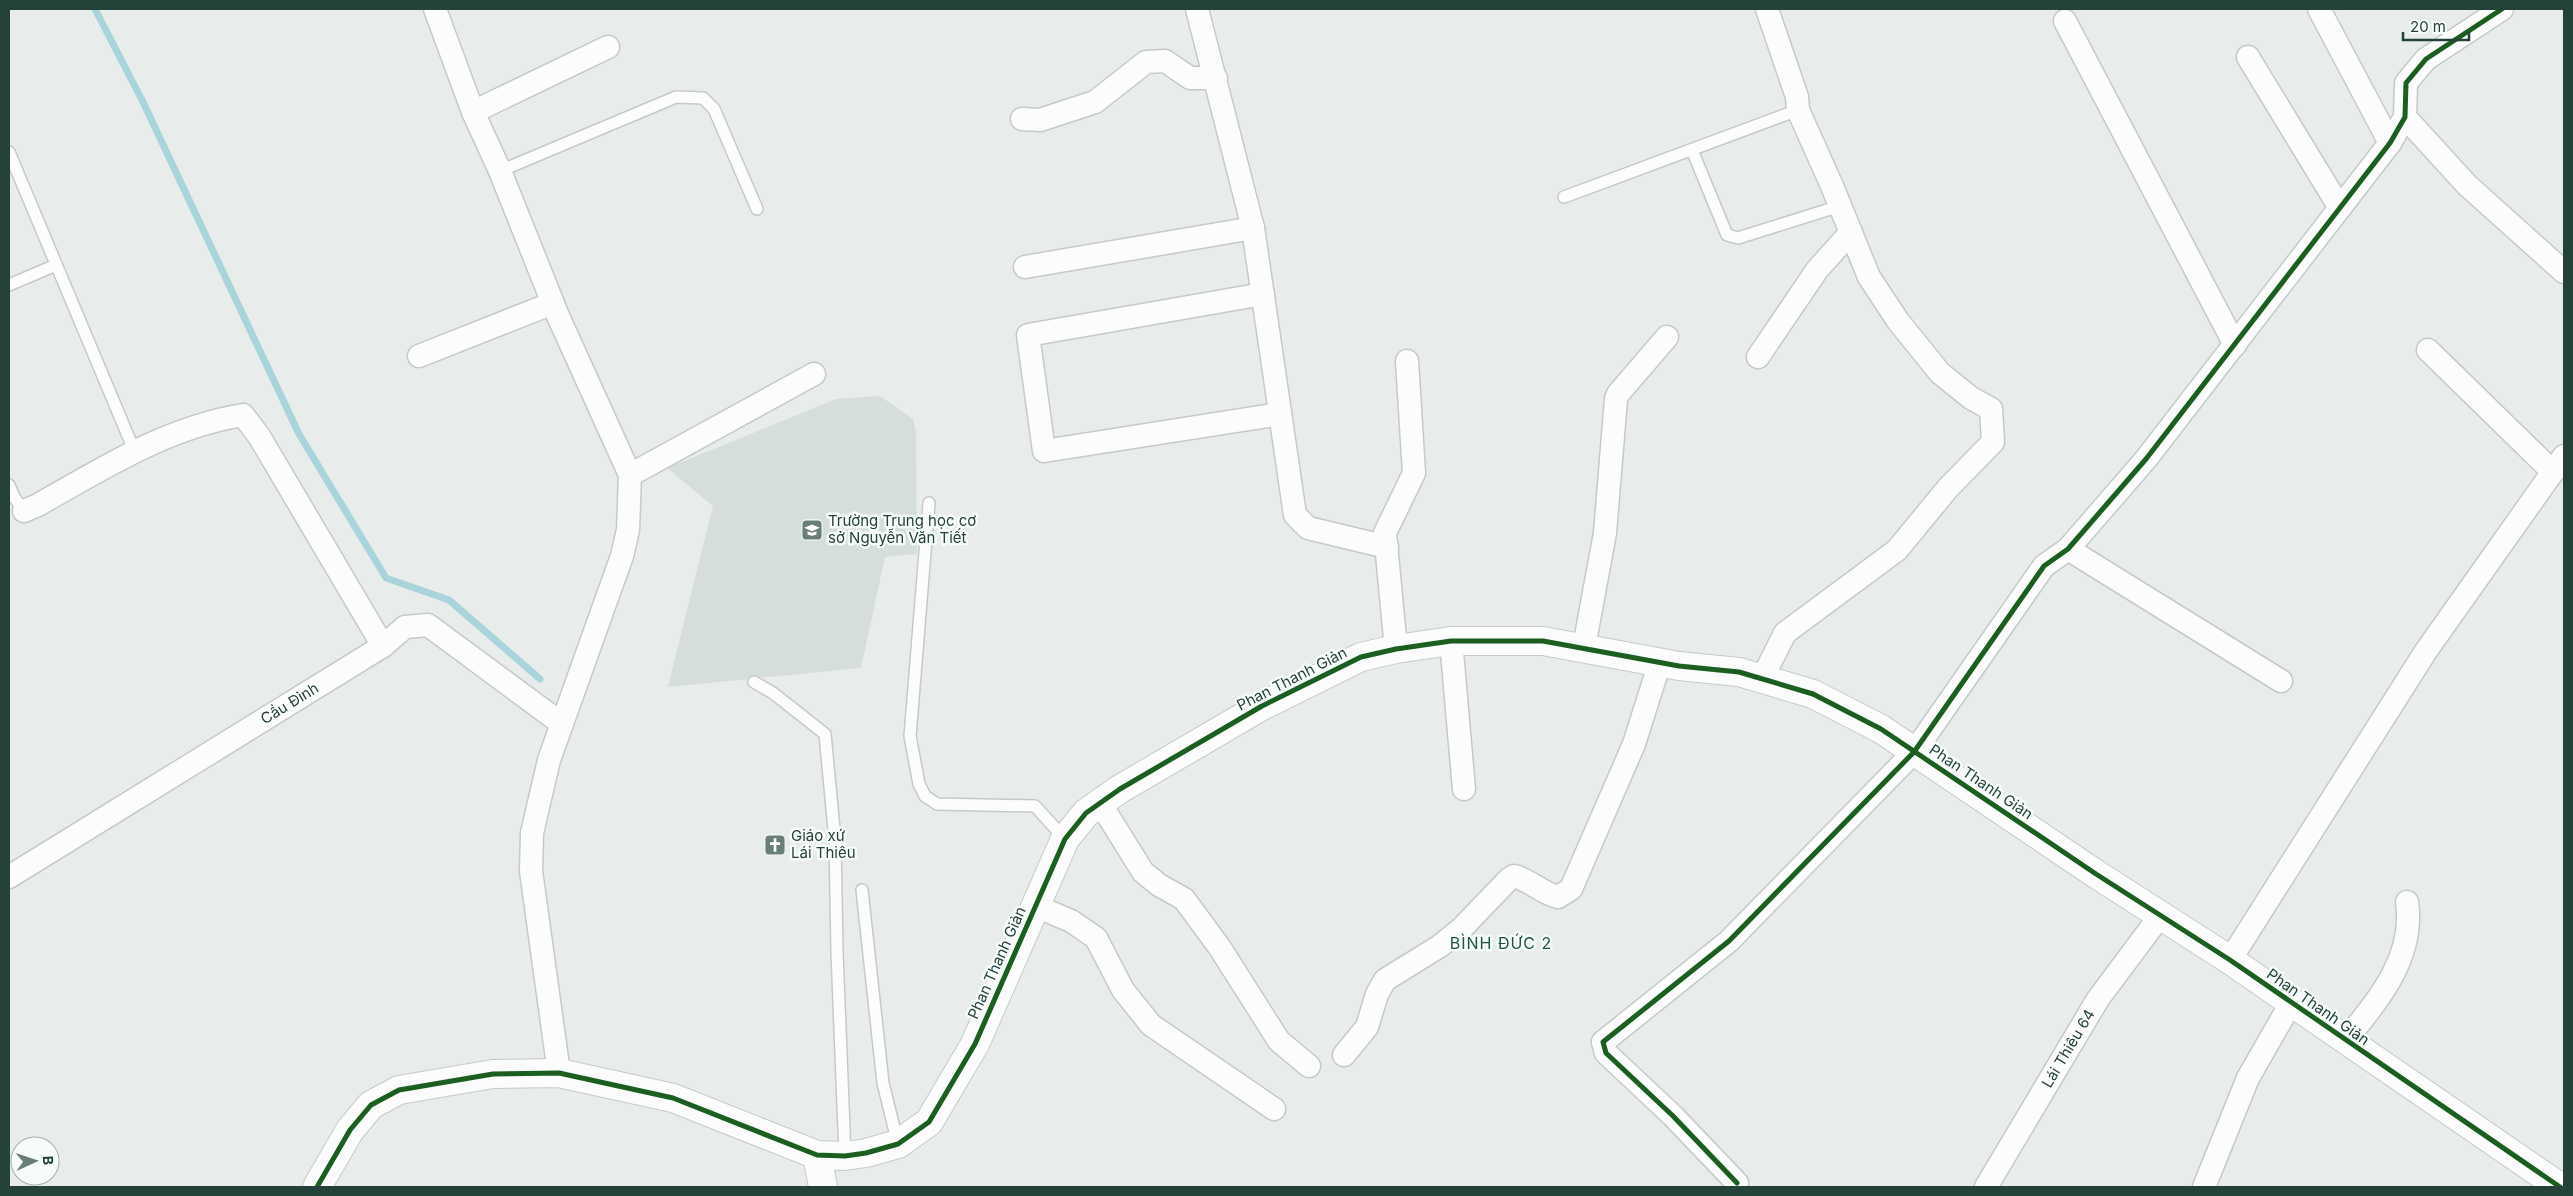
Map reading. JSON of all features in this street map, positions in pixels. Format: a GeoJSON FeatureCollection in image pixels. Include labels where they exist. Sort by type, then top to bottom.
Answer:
{"type":"FeatureCollection","features":[{"type":"Feature","properties":{"kind":"street"},"geometry":{"type":"LineString","coordinates":[[435,9],[474,112],[553,303],[630,475],[628,530],[622,556],[550,760],[532,833],[531,871],[559,1074]]}},
{"type":"Feature","properties":{"kind":"street"},"geometry":{"type":"LineString","coordinates":[[1197,9],[1253,228],[1295,515],[1308,528],[1387,547]]}},
{"type":"Feature","properties":{"kind":"street"},"geometry":{"type":"LineString","coordinates":[[1762,679],[1785,633],[1897,550],[1948,488],[1994,442],[1991,409],[1971,398],[1940,373],[1898,321],[1869,277],[1798,110],[1797,97],[1766,9]]}},
{"type":"Feature","properties":{"kind":"street"},"geometry":{"type":"LineString","coordinates":[[2319,9],[2390,142]]}},
{"type":"Feature","properties":{"kind":"street"},"geometry":{"type":"LineString","coordinates":[[1737,1183],[1673,1116],[1606,1053],[1603,1042],[1729,941],[1914,752],[2044,566],[2068,549],[2146,459],[2390,142],[2405,117],[2406,83],[2426,59],[2502,9]]}},
{"type":"Feature","properties":{"kind":"street"},"geometry":{"type":"LineString","coordinates":[[2065,21],[2235,345]]}},
{"type":"Feature","properties":{"kind":"street"},"geometry":{"type":"LineString","coordinates":[[474,112],[608,47]]}},
{"type":"Feature","properties":{"kind":"street"},"geometry":{"type":"LineString","coordinates":[[2248,58],[2340,208]]}},
{"type":"Feature","properties":{"kind":"street"},"geometry":{"type":"LineString","coordinates":[[1022,119],[1040,120],[1095,102],[1146,62],[1165,61],[1190,78],[1216,78]]}},
{"type":"Feature","properties":{"kind":"street"},"geometry":{"type":"LineString","coordinates":[[2405,117],[2467,185],[2564,272]]}},
{"type":"Feature","properties":{"kind":"street"},"geometry":{"type":"LineString","coordinates":[[1025,267],[1253,228]]}},
{"type":"Feature","properties":{"kind":"street"},"geometry":{"type":"LineString","coordinates":[[1758,357],[1817,270],[1850,232]]}},
{"type":"Feature","properties":{"kind":"street"},"geometry":{"type":"LineString","coordinates":[[1263,294],[1028,334],[1044,451],[1280,414]]}},
{"type":"Feature","properties":{"kind":"street"},"geometry":{"type":"LineString","coordinates":[[419,356],[553,303]]}},
{"type":"Feature","properties":{"kind":"street"},"geometry":{"type":"LineString","coordinates":[[1584,647],[1605,532],[1616,399],[1618,394],[1667,337]]}},
{"type":"Feature","properties":{"kind":"street"},"geometry":{"type":"LineString","coordinates":[[2230,960],[2426,651],[2559,464],[2428,350]]}},
{"type":"Feature","properties":{"kind":"street"},"geometry":{"type":"LineString","coordinates":[[1396,649],[1385,533],[1414,473],[1407,360]]}},
{"type":"Feature","properties":{"kind":"street"},"geometry":{"type":"LineString","coordinates":[[630,475],[814,374]]}},
{"type":"Feature","properties":{"kind":"street"},"geometry":{"type":"LineString","coordinates":[[24,511],[38,505],[134,450],[218,419],[243,415],[259,436],[383,646]]}},
{"type":"Feature","properties":{"kind":"street"},"geometry":{"type":"LineString","coordinates":[[2068,549],[2281,681]]}},
{"type":"Feature","properties":{"kind":"street","name":"Cầu Đình"},"geometry":{"type":"LineString","coordinates":[[9,877],[383,646],[406,627],[428,625],[562,724]]}},
{"type":"Feature","properties":{"kind":"street"},"geometry":{"type":"LineString","coordinates":[[1451,641],[1464,790]]}},
{"type":"Feature","properties":{"kind":"street","name":"Phan Thanh Giản"},"geometry":{"type":"LineString","coordinates":[[317,1187],[350,1130],[371,1105],[399,1090],[493,1074],[559,1074],[673,1098],[817,1155],[845,1156],[866,1154],[898,1144],[929,1122],[975,1044],[1064,839],[1086,812],[1120,789],[1262,706],[1361,657],[1396,649],[1451,641],[1544,641],[1660,662],[1739,672],[1813,694],[1880,729],[2160,916],[2230,960],[2560,1187]]}},
{"type":"Feature","properties":{"kind":"street"},"geometry":{"type":"LineString","coordinates":[[1344,1055],[1367,1027],[1377,994],[1386,980],[1455,934],[1490,901],[1509,878],[1514,876],[1520,878],[1549,894],[1558,896],[1571,889],[1634,744],[1660,662]]}},
{"type":"Feature","properties":{"kind":"street"},"geometry":{"type":"LineString","coordinates":[[1100,803],[1143,872],[1159,885],[1184,899],[1220,948],[1279,1041],[1309,1066]]}},
{"type":"Feature","properties":{"kind":"street"},"geometry":{"type":"LineString","coordinates":[[2345,1040],[2375,1004],[2399,965],[2409,931],[2407,902]]}},
{"type":"Feature","properties":{"kind":"street"},"geometry":{"type":"LineString","coordinates":[[1036,906],[1071,921],[1096,938],[1123,990],[1151,1025],[1274,1109]]}},
{"type":"Feature","properties":{"kind":"street","name":"Lái Thiêu 64"},"geometry":{"type":"LineString","coordinates":[[1986,1187],[2098,999],[2160,916]]}},
{"type":"Feature","properties":{"kind":"street"},"geometry":{"type":"LineString","coordinates":[[2204,1187],[2248,1078],[2291,1003]]}},
{"type":"Feature","properties":{"kind":"street"},"geometry":{"type":"LineString","coordinates":[[817,1155],[823,1187]]}},
{"type":"Feature","properties":{"kind":"lane"},"geometry":{"type":"LineString","coordinates":[[500,172],[676,97],[703,98],[714,109],[757,209]]}},
{"type":"Feature","properties":{"kind":"lane"},"geometry":{"type":"LineString","coordinates":[[1564,197],[1798,110]]}},
{"type":"Feature","properties":{"kind":"lane"},"geometry":{"type":"LineString","coordinates":[[1692,150],[1727,235],[1738,238],[1840,206]]}},
{"type":"Feature","properties":{"kind":"lane"},"geometry":{"type":"LineString","coordinates":[[9,152],[134,450]]}},
{"type":"Feature","properties":{"kind":"lane"},"geometry":{"type":"LineString","coordinates":[[9,285],[56,265]]}},
{"type":"Feature","properties":{"kind":"lane"},"geometry":{"type":"LineString","coordinates":[[9,485],[14,498],[24,511]]}},
{"type":"Feature","properties":{"kind":"lane"},"geometry":{"type":"LineString","coordinates":[[929,503],[910,736],[919,784],[925,796],[937,804],[1035,806],[1064,839]]}},
{"type":"Feature","properties":{"kind":"lane"},"geometry":{"type":"LineString","coordinates":[[754,682],[773,693],[825,734],[835,840],[836,952],[845,1156]]}},
{"type":"Feature","properties":{"kind":"lane"},"geometry":{"type":"LineString","coordinates":[[862,890],[883,1083],[898,1144]]}},
{"type":"Feature","properties":{"kind":"shaded area","name":"Trường Trung học cơ sở Nguyễn Văn Tiết"},"geometry":{"type":"Polygon","coordinates":[[[880,396],[913,419],[916,432],[917,554],[885,557],[861,668],[668,687],[713,506],[667,468],[836,399],[880,396]]]}},
{"type":"Feature","properties":{"kind":"waterway"},"geometry":{"type":"LineString","coordinates":[[95,9],[143,102],[299,434],[386,578],[449,600],[540,679]]}},
{"type":"Feature","properties":{"kind":"cycle path"},"geometry":{"type":"LineString","coordinates":[[1737,1183],[1673,1116],[1606,1053],[1603,1042],[1729,941],[1914,752],[2044,566],[2068,549],[2146,459],[2390,143],[2405,117],[2406,83],[2426,59],[2502,9]]}},
{"type":"Feature","properties":{"kind":"cycle path"},"geometry":{"type":"LineString","coordinates":[[317,1187],[350,1130],[371,1105],[399,1090],[493,1074],[559,1073],[673,1098],[817,1155],[845,1156],[866,1153],[898,1144],[929,1122],[975,1044],[1065,839],[1086,813],[1120,789],[1262,706],[1361,657],[1396,649],[1451,641],[1543,641],[1679,666],[1739,672],[1813,694],[1881,729],[2096,874],[2230,960],[2560,1187]]}},
{"type":"Feature","properties":{"kind":"place","name":"Trường Trung học cơ sở Nguyễn Văn Tiết"},"geometry":{"type":"Point","coordinates":[812,530]}},
{"type":"Feature","properties":{"kind":"place","name":"Giáo xứ Lái Thiêu"},"geometry":{"type":"Point","coordinates":[775,845]}},
{"type":"Feature","properties":{"kind":"district","name":"BÌNH ĐỨC 2"},"geometry":{"type":"Point","coordinates":[1501,943]}}]}
